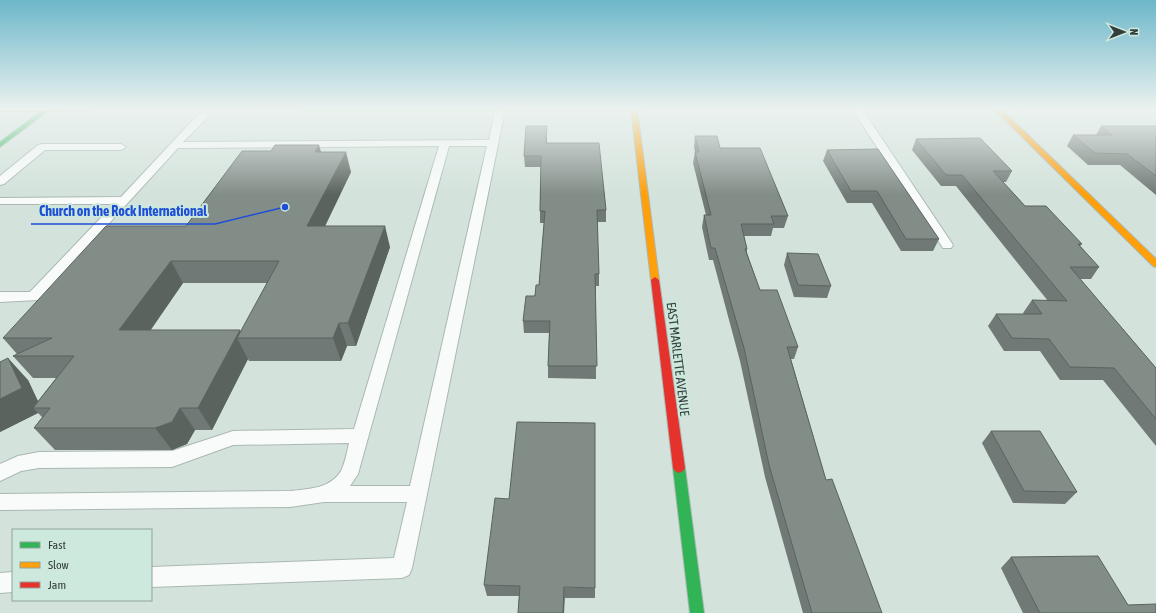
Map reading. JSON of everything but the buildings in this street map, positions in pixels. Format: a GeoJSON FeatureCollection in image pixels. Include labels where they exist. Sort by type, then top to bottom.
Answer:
{"type":"FeatureCollection","features":[{"type":"Feature","properties":{"kind":"street"},"geometry":{"type":"LineString","coordinates":[[0,145],[10,138]]}},
{"type":"Feature","properties":{"kind":"street","name":"EAST MARLETTE AVENUE"},"geometry":{"type":"LineString","coordinates":[[638,138],[696,613]]}},
{"type":"Feature","properties":{"kind":"street"},"geometry":{"type":"LineString","coordinates":[[1026,138],[1156,264]]}},
{"type":"Feature","properties":{"kind":"lane"},"geometry":{"type":"LineString","coordinates":[[0,297],[34,297],[182,138]]}},
{"type":"Feature","properties":{"kind":"lane"},"geometry":{"type":"LineString","coordinates":[[152,578],[402,568],[494,138]]}},
{"type":"Feature","properties":{"kind":"lane"},"geometry":{"type":"LineString","coordinates":[[875,138],[947,245]]}},
{"type":"Feature","properties":{"kind":"lane"},"geometry":{"type":"LineString","coordinates":[[175,145],[493,143]]}},
{"type":"Feature","properties":{"kind":"lane"},"geometry":{"type":"LineString","coordinates":[[326,495],[342,483],[349,474],[445,144]]}},
{"type":"Feature","properties":{"kind":"lane"},"geometry":{"type":"LineString","coordinates":[[0,182],[42,147],[121,147]]}},
{"type":"Feature","properties":{"kind":"lane"},"geometry":{"type":"LineString","coordinates":[[870,154],[886,154]]}},
{"type":"Feature","properties":{"kind":"lane"},"geometry":{"type":"LineString","coordinates":[[0,200],[124,200]]}},
{"type":"Feature","properties":{"kind":"lane"},"geometry":{"type":"LineString","coordinates":[[0,472],[18,464],[39,460],[172,459],[192,454],[212,443],[233,438],[360,436]]}},
{"type":"Feature","properties":{"kind":"lane"},"geometry":{"type":"LineString","coordinates":[[0,502],[290,499],[326,495],[417,494]]}},
{"type":"Feature","properties":{"kind":"lane"},"geometry":{"type":"LineString","coordinates":[[0,583],[12,582]]}},
{"type":"Feature","properties":{"kind":"traffic: fast"},"geometry":{"type":"LineString","coordinates":[[0,145],[10,138]]}},
{"type":"Feature","properties":{"kind":"traffic: fast"},"geometry":{"type":"LineString","coordinates":[[679,468],[697,613]]}},
{"type":"Feature","properties":{"kind":"traffic: slow"},"geometry":{"type":"LineString","coordinates":[[638,138],[655,280]]}},
{"type":"Feature","properties":{"kind":"traffic: slow"},"geometry":{"type":"LineString","coordinates":[[1026,138],[1156,264]]}},
{"type":"Feature","properties":{"kind":"traffic: jam"},"geometry":{"type":"LineString","coordinates":[[655,280],[679,468]]}},
{"type":"Feature","properties":{"kind":"place","name":"Church on the Rock International"},"geometry":{"type":"Point","coordinates":[285,207]}}]}
